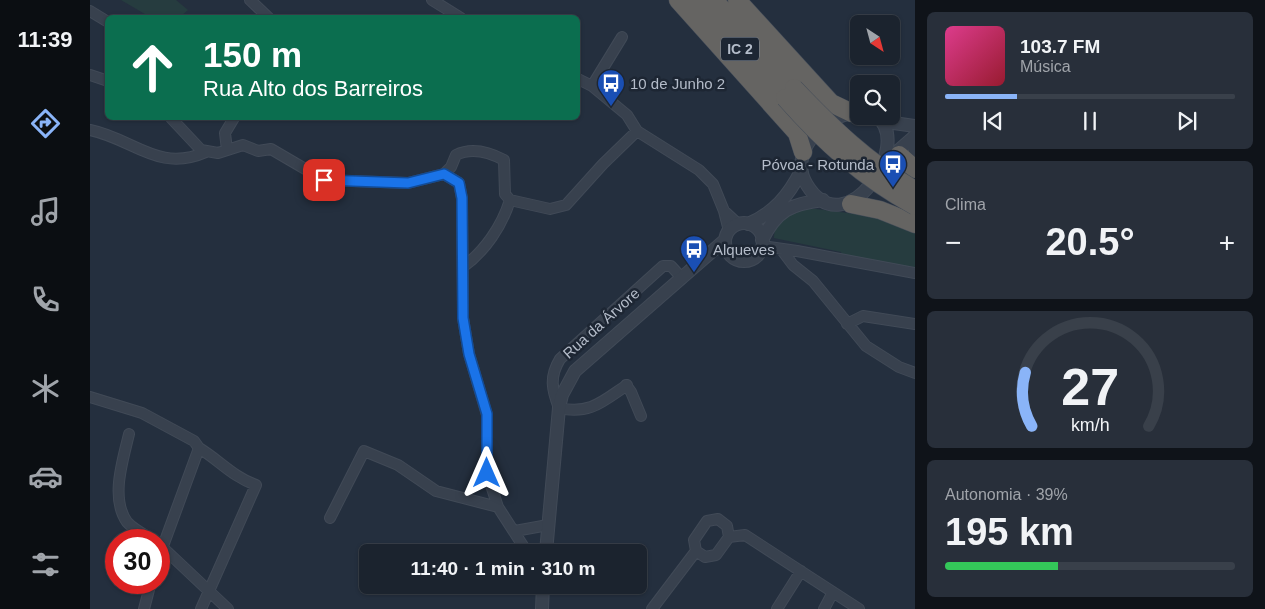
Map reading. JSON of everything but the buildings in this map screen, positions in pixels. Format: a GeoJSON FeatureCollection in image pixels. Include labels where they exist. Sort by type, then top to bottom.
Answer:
{"type":"FeatureCollection","features":[{"type":"Feature","properties":{"kind":"highway"},"geometry":{"type":"LineString","coordinates":[[678,0],[797,133],[803,152]]}},
{"type":"Feature","properties":{"kind":"highway","name":"IC 2"},"geometry":{"type":"LineString","coordinates":[[696,0],[789,93],[872,163],[915,190]]}},
{"type":"Feature","properties":{"kind":"highway","name":"IC 2"},"geometry":{"type":"LineString","coordinates":[[714,0],[832,148],[857,170],[915,206]]}},
{"type":"Feature","properties":{"kind":"highway"},"geometry":{"type":"LineString","coordinates":[[737,0],[831,103],[850,111]]}},
{"type":"Feature","properties":{"kind":"highway"},"geometry":{"type":"LineString","coordinates":[[904,155],[915,169]]}},
{"type":"Feature","properties":{"kind":"highway"},"geometry":{"type":"LineString","coordinates":[[851,204],[880,210],[915,224]]}},
{"type":"Feature","properties":{"kind":"street"},"geometry":{"type":"LineString","coordinates":[[250,0],[266,15]]}},
{"type":"Feature","properties":{"kind":"street"},"geometry":{"type":"LineString","coordinates":[[432,0],[456,15]]}},
{"type":"Feature","properties":{"kind":"street"},"geometry":{"type":"LineString","coordinates":[[90,11],[105,20]]}},
{"type":"Feature","properties":{"kind":"street"},"geometry":{"type":"LineString","coordinates":[[592,86],[622,37]]}},
{"type":"Feature","properties":{"kind":"street"},"geometry":{"type":"LineString","coordinates":[[90,75],[105,80]]}},
{"type":"Feature","properties":{"kind":"street"},"geometry":{"type":"LineString","coordinates":[[580,80],[592,86],[627,115],[638,131],[699,170],[713,184],[733,234],[734,258],[745,260],[756,256],[769,226],[786,210],[800,202],[823,200],[851,204],[867,198],[878,190],[904,155],[915,136]]}},
{"type":"Feature","properties":{"kind":"street"},"geometry":{"type":"LineString","coordinates":[[547,544],[559,408],[562,395],[575,371],[711,252],[733,234],[766,215],[784,199],[801,171],[803,152],[810,140],[822,127],[836,118],[850,114]]}},
{"type":"Feature","properties":{"kind":"street"},"geometry":{"type":"LineString","coordinates":[[173,120],[201,150],[206,152],[218,153],[243,145],[258,151],[271,149],[324,180],[408,183],[449,173]]}},
{"type":"Feature","properties":{"kind":"street"},"geometry":{"type":"LineString","coordinates":[[227,150],[225,133],[233,120]]}},
{"type":"Feature","properties":{"kind":"street"},"geometry":{"type":"LineString","coordinates":[[900,123],[915,126]]}},
{"type":"Feature","properties":{"kind":"street"},"geometry":{"type":"LineString","coordinates":[[887,125],[896,134],[904,155]]}},
{"type":"Feature","properties":{"kind":"street"},"geometry":{"type":"LineString","coordinates":[[90,130],[110,134],[146,154],[172,160],[190,159],[206,152]]}},
{"type":"Feature","properties":{"kind":"street"},"geometry":{"type":"LineString","coordinates":[[449,173],[456,154],[466,150],[491,153],[504,160],[504,194],[510,200],[550,209],[566,205],[603,164],[638,131]]}},
{"type":"Feature","properties":{"kind":"street"},"geometry":{"type":"LineString","coordinates":[[904,155],[915,144]]}},
{"type":"Feature","properties":{"kind":"street"},"geometry":{"type":"LineString","coordinates":[[801,171],[809,189],[823,200]]}},
{"type":"Feature","properties":{"kind":"street"},"geometry":{"type":"LineString","coordinates":[[449,173],[459,183],[462,198],[463,318],[469,354],[487,414],[487,473],[498,507],[522,544]]}},
{"type":"Feature","properties":{"kind":"street"},"geometry":{"type":"LineString","coordinates":[[463,267],[478,256],[506,212],[510,200]]}},
{"type":"Feature","properties":{"kind":"street"},"geometry":{"type":"LineString","coordinates":[[733,234],[758,230],[762,243]]}},
{"type":"Feature","properties":{"kind":"street"},"geometry":{"type":"LineString","coordinates":[[762,243],[781,249],[915,274]]}},
{"type":"Feature","properties":{"kind":"street"},"geometry":{"type":"LineString","coordinates":[[781,249],[793,265],[813,281],[847,324],[873,352],[899,367],[915,372]]}},
{"type":"Feature","properties":{"kind":"street","name":"Rua da Árvore"},"geometry":{"type":"LineString","coordinates":[[559,408],[552,382],[555,368],[560,359],[663,266],[671,266],[681,277]]}},
{"type":"Feature","properties":{"kind":"street"},"geometry":{"type":"LineString","coordinates":[[847,324],[863,316],[915,324]]}},
{"type":"Feature","properties":{"kind":"street"},"geometry":{"type":"LineString","coordinates":[[559,408],[573,412],[592,408],[626,385],[641,416]]}},
{"type":"Feature","properties":{"kind":"street"},"geometry":{"type":"LineString","coordinates":[[90,397],[142,413],[194,441],[199,448],[214,457],[239,479],[256,485],[201,609]]}},
{"type":"Feature","properties":{"kind":"street"},"geometry":{"type":"LineString","coordinates":[[129,434],[120,472],[121,508],[128,523],[137,529]]}},
{"type":"Feature","properties":{"kind":"street"},"geometry":{"type":"LineString","coordinates":[[166,529],[199,448]]}},
{"type":"Feature","properties":{"kind":"street"},"geometry":{"type":"LineString","coordinates":[[330,518],[364,451],[398,465],[436,491],[498,507]]}},
{"type":"Feature","properties":{"kind":"street"},"geometry":{"type":"LineString","coordinates":[[718,519],[727,526],[729,536],[716,555],[705,557],[696,551],[694,540],[707,521],[718,519]]}},
{"type":"Feature","properties":{"kind":"street"},"geometry":{"type":"LineString","coordinates":[[515,531],[548,525]]}},
{"type":"Feature","properties":{"kind":"street"},"geometry":{"type":"LineString","coordinates":[[729,536],[745,535],[859,609]]}},
{"type":"Feature","properties":{"kind":"street"},"geometry":{"type":"LineString","coordinates":[[652,609],[696,551]]}},
{"type":"Feature","properties":{"kind":"street"},"geometry":{"type":"LineString","coordinates":[[170,553],[228,609]]}},
{"type":"Feature","properties":{"kind":"street"},"geometry":{"type":"LineString","coordinates":[[777,609],[801,571]]}},
{"type":"Feature","properties":{"kind":"street"},"geometry":{"type":"LineString","coordinates":[[824,609],[833,592]]}},
{"type":"Feature","properties":{"kind":"street"},"geometry":{"type":"LineString","coordinates":[[144,609],[148,594]]}},
{"type":"Feature","properties":{"kind":"street"},"geometry":{"type":"LineString","coordinates":[[542,609],[543,594]]}},
{"type":"Feature","properties":{"kind":"green space"},"geometry":{"type":"Polygon","coordinates":[[[121,0],[176,0],[188,10],[182,15],[147,15],[121,0]]]}},
{"type":"Feature","properties":{"kind":"green space"},"geometry":{"type":"Polygon","coordinates":[[[808,208],[864,215],[889,221],[915,232],[915,268],[842,255],[841,252],[774,238],[777,226],[781,222],[791,215],[808,208]]]}},
{"type":"Feature","properties":{"kind":"place","name":"10 de Junho 2"},"geometry":{"type":"Point","coordinates":[611,107]}},
{"type":"Feature","properties":{"kind":"place","name":"Póvoa - Rotunda"},"geometry":{"type":"Point","coordinates":[893,188]}},
{"type":"Feature","properties":{"kind":"place","name":"Alqueves"},"geometry":{"type":"Point","coordinates":[694,273]}},
{"type":"Feature","properties":{"kind":"route"},"geometry":{"type":"LineString","coordinates":[[324,180],[408,183],[444,174],[451,176],[459,183],[462,198],[463,318],[469,354],[487,414],[487,473]]}}]}
